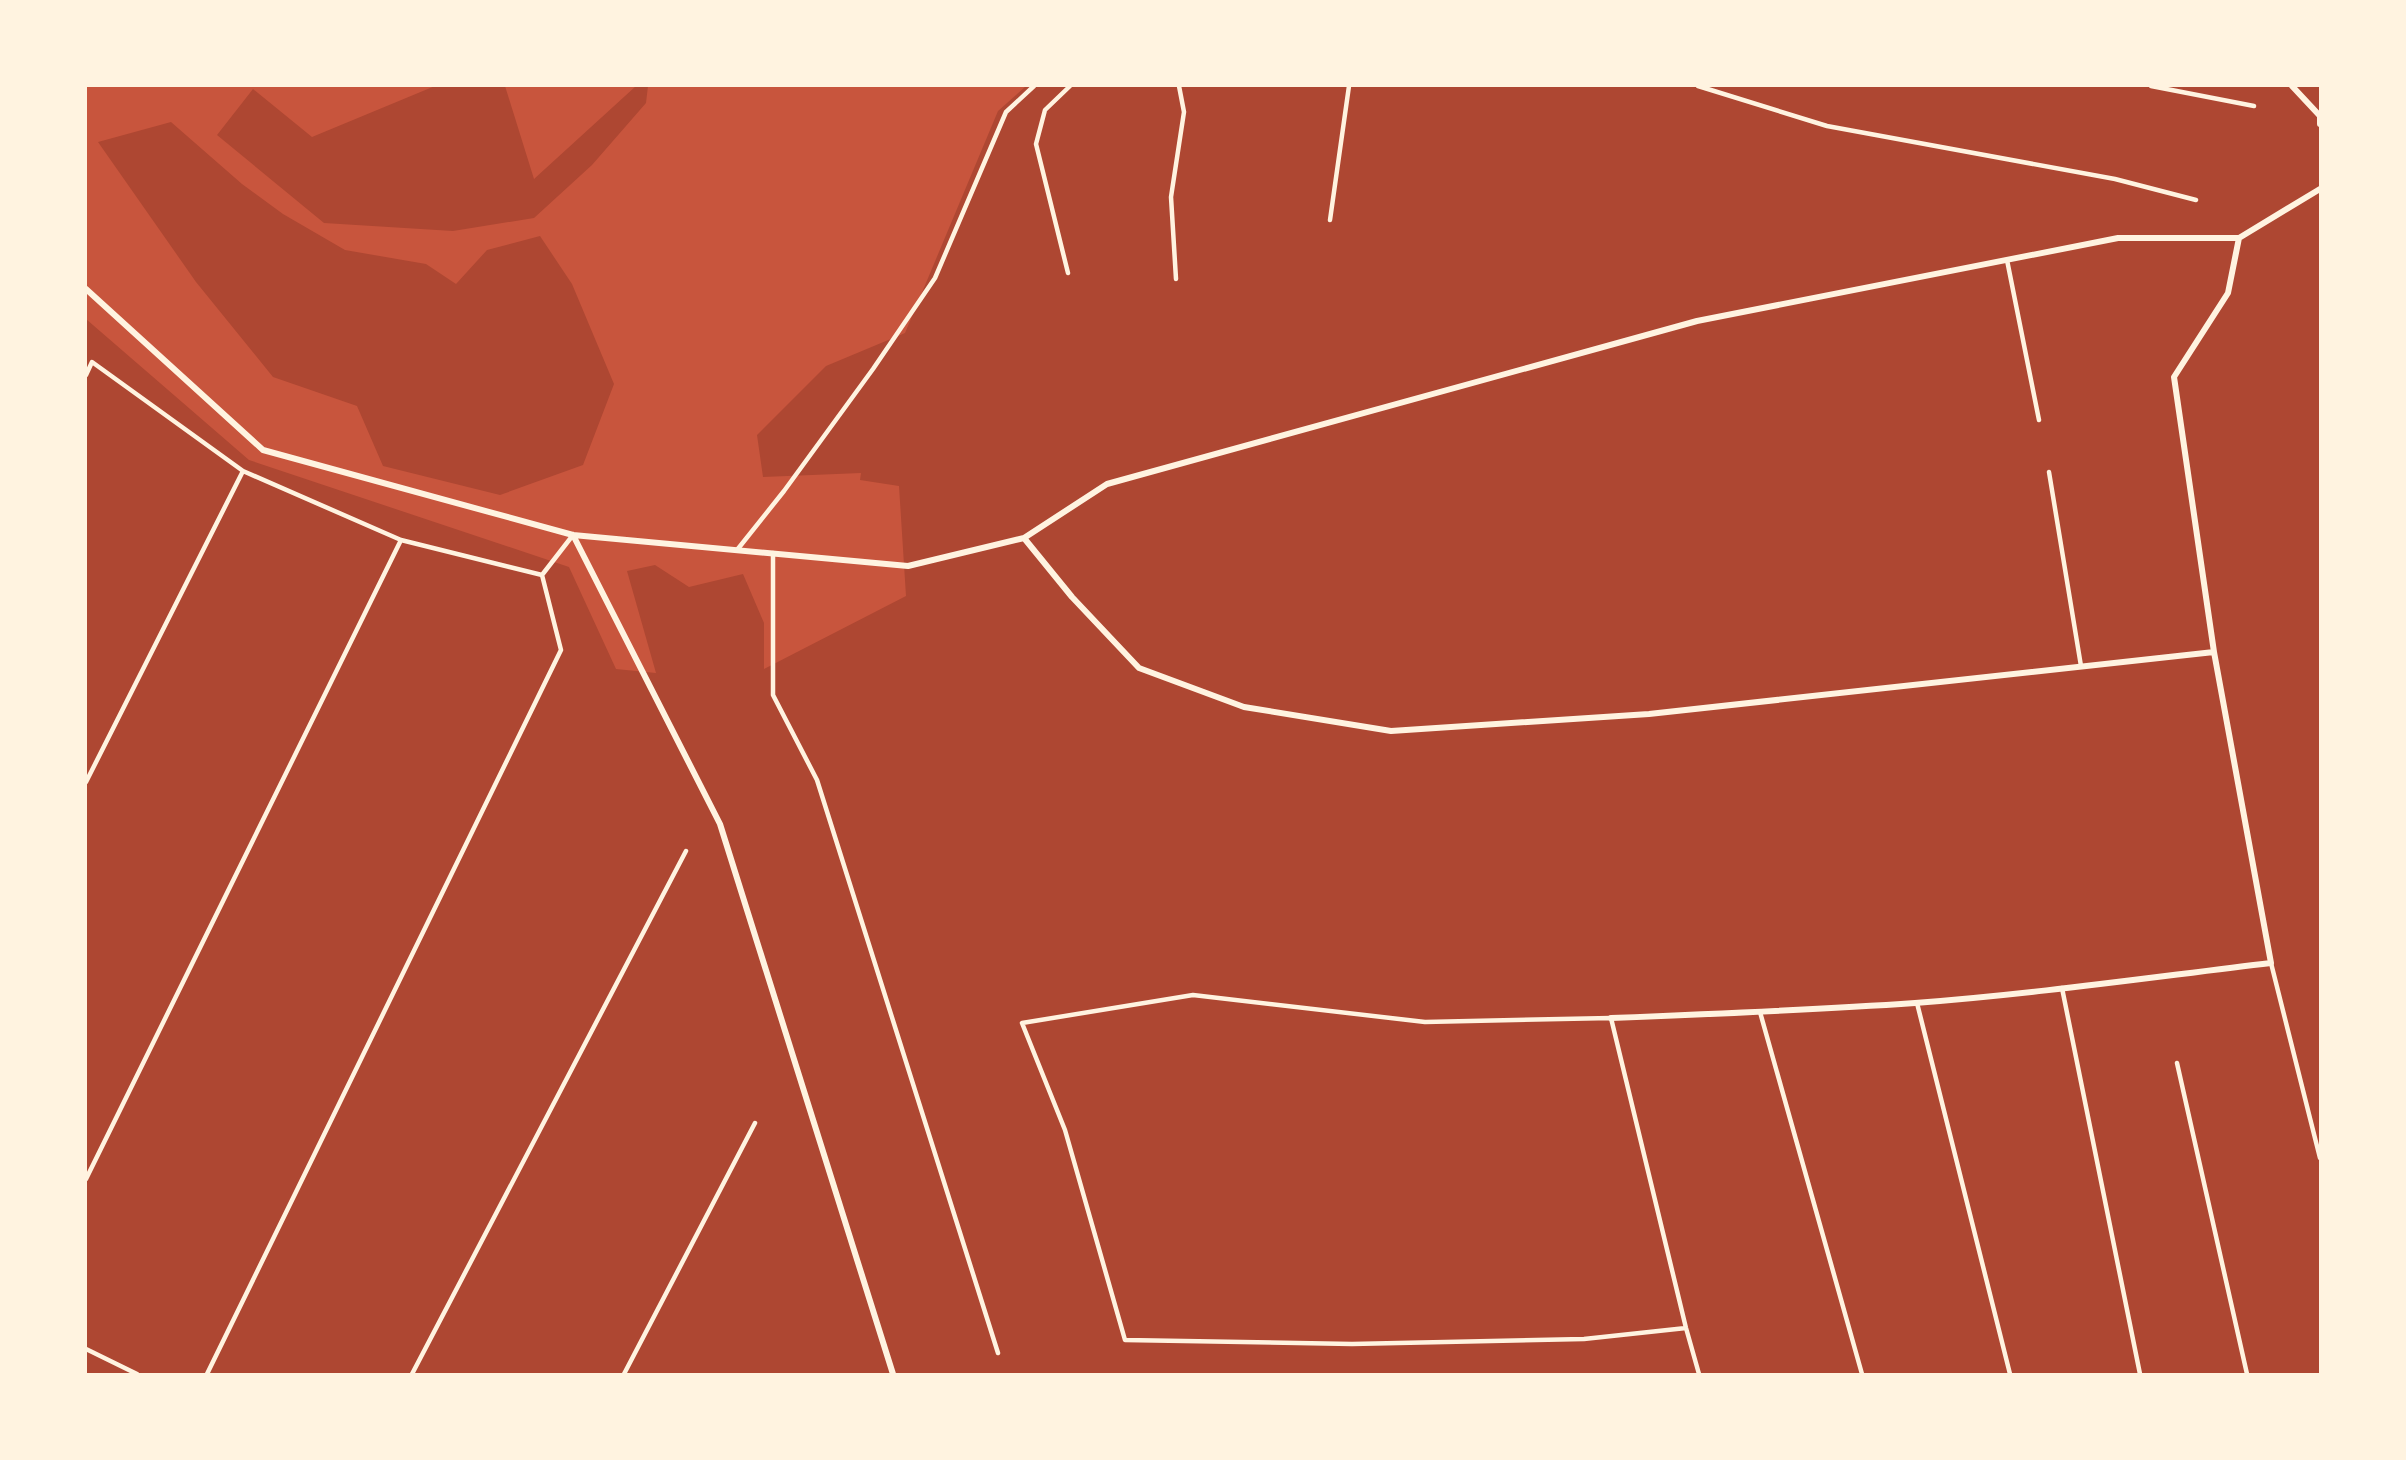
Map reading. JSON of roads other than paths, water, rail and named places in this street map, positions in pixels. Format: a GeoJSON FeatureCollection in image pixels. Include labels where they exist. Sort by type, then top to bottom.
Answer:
{"type":"FeatureCollection","features":[{"type":"Feature","properties":{"kind":"street"},"geometry":{"type":"LineString","coordinates":[[2292,86],[2320,116],[2320,124]]}},
{"type":"Feature","properties":{"kind":"street"},"geometry":{"type":"LineString","coordinates":[[86,289],[263,450],[573,535],[908,566],[1024,538],[1107,484],[1697,321],[2118,238],[2239,238],[2320,189]]}},
{"type":"Feature","properties":{"kind":"street"},"geometry":{"type":"LineString","coordinates":[[1611,1018],[1917,1003],[2271,963],[2214,652],[2174,377],[2228,293],[2239,238]]}},
{"type":"Feature","properties":{"kind":"street"},"geometry":{"type":"LineString","coordinates":[[573,535],[720,824],[892,1374]]}},
{"type":"Feature","properties":{"kind":"street"},"geometry":{"type":"LineString","coordinates":[[1024,538],[1072,597],[1139,668],[1244,707],[1391,731],[1649,714],[2214,652]]}},
{"type":"Feature","properties":{"kind":"lane"},"geometry":{"type":"LineString","coordinates":[[737,550],[784,491],[873,369],[935,278],[1006,112],[1034,86]]}},
{"type":"Feature","properties":{"kind":"lane"},"geometry":{"type":"LineString","coordinates":[[1068,273],[1036,144],[1045,110],[1070,86]]}},
{"type":"Feature","properties":{"kind":"lane"},"geometry":{"type":"LineString","coordinates":[[1176,279],[1171,197],[1184,112],[1179,86]]}},
{"type":"Feature","properties":{"kind":"lane"},"geometry":{"type":"LineString","coordinates":[[1330,220],[1349,86]]}},
{"type":"Feature","properties":{"kind":"lane"},"geometry":{"type":"LineString","coordinates":[[1698,86],[1827,126],[2115,179],[2196,200]]}},
{"type":"Feature","properties":{"kind":"lane"},"geometry":{"type":"LineString","coordinates":[[2151,86],[2254,106]]}},
{"type":"Feature","properties":{"kind":"lane"},"geometry":{"type":"LineString","coordinates":[[2007,260],[2040,420]]}},
{"type":"Feature","properties":{"kind":"lane"},"geometry":{"type":"LineString","coordinates":[[86,375],[92,362],[243,471],[401,540],[542,575]]}},
{"type":"Feature","properties":{"kind":"lane"},"geometry":{"type":"LineString","coordinates":[[86,782],[243,471]]}},
{"type":"Feature","properties":{"kind":"lane"},"geometry":{"type":"LineString","coordinates":[[2049,472],[2081,666]]}},
{"type":"Feature","properties":{"kind":"lane"},"geometry":{"type":"LineString","coordinates":[[542,575],[573,535]]}},
{"type":"Feature","properties":{"kind":"lane"},"geometry":{"type":"LineString","coordinates":[[86,1179],[401,540]]}},
{"type":"Feature","properties":{"kind":"lane"},"geometry":{"type":"LineString","coordinates":[[772,553],[773,695],[817,780],[998,1353]]}},
{"type":"Feature","properties":{"kind":"lane"},"geometry":{"type":"LineString","coordinates":[[207,1374],[561,650],[542,575]]}},
{"type":"Feature","properties":{"kind":"lane"},"geometry":{"type":"LineString","coordinates":[[412,1374],[686,851]]}},
{"type":"Feature","properties":{"kind":"lane"},"geometry":{"type":"LineString","coordinates":[[2271,963],[2320,1158]]}},
{"type":"Feature","properties":{"kind":"lane"},"geometry":{"type":"LineString","coordinates":[[2062,988],[2140,1374]]}},
{"type":"Feature","properties":{"kind":"lane"},"geometry":{"type":"LineString","coordinates":[[1686,1328],[1584,1339],[1352,1344],[1125,1340],[1065,1130],[1022,1023],[1193,995],[1425,1022],[1611,1018],[1699,1374]]}},
{"type":"Feature","properties":{"kind":"lane"},"geometry":{"type":"LineString","coordinates":[[1917,1003],[2010,1374]]}},
{"type":"Feature","properties":{"kind":"lane"},"geometry":{"type":"LineString","coordinates":[[1760,1012],[1862,1374]]}},
{"type":"Feature","properties":{"kind":"lane"},"geometry":{"type":"LineString","coordinates":[[2177,1063],[2247,1374]]}},
{"type":"Feature","properties":{"kind":"lane"},"geometry":{"type":"LineString","coordinates":[[624,1374],[754,1123]]}},
{"type":"Feature","properties":{"kind":"lane"},"geometry":{"type":"LineString","coordinates":[[86,1349],[137,1374]]}}]}
